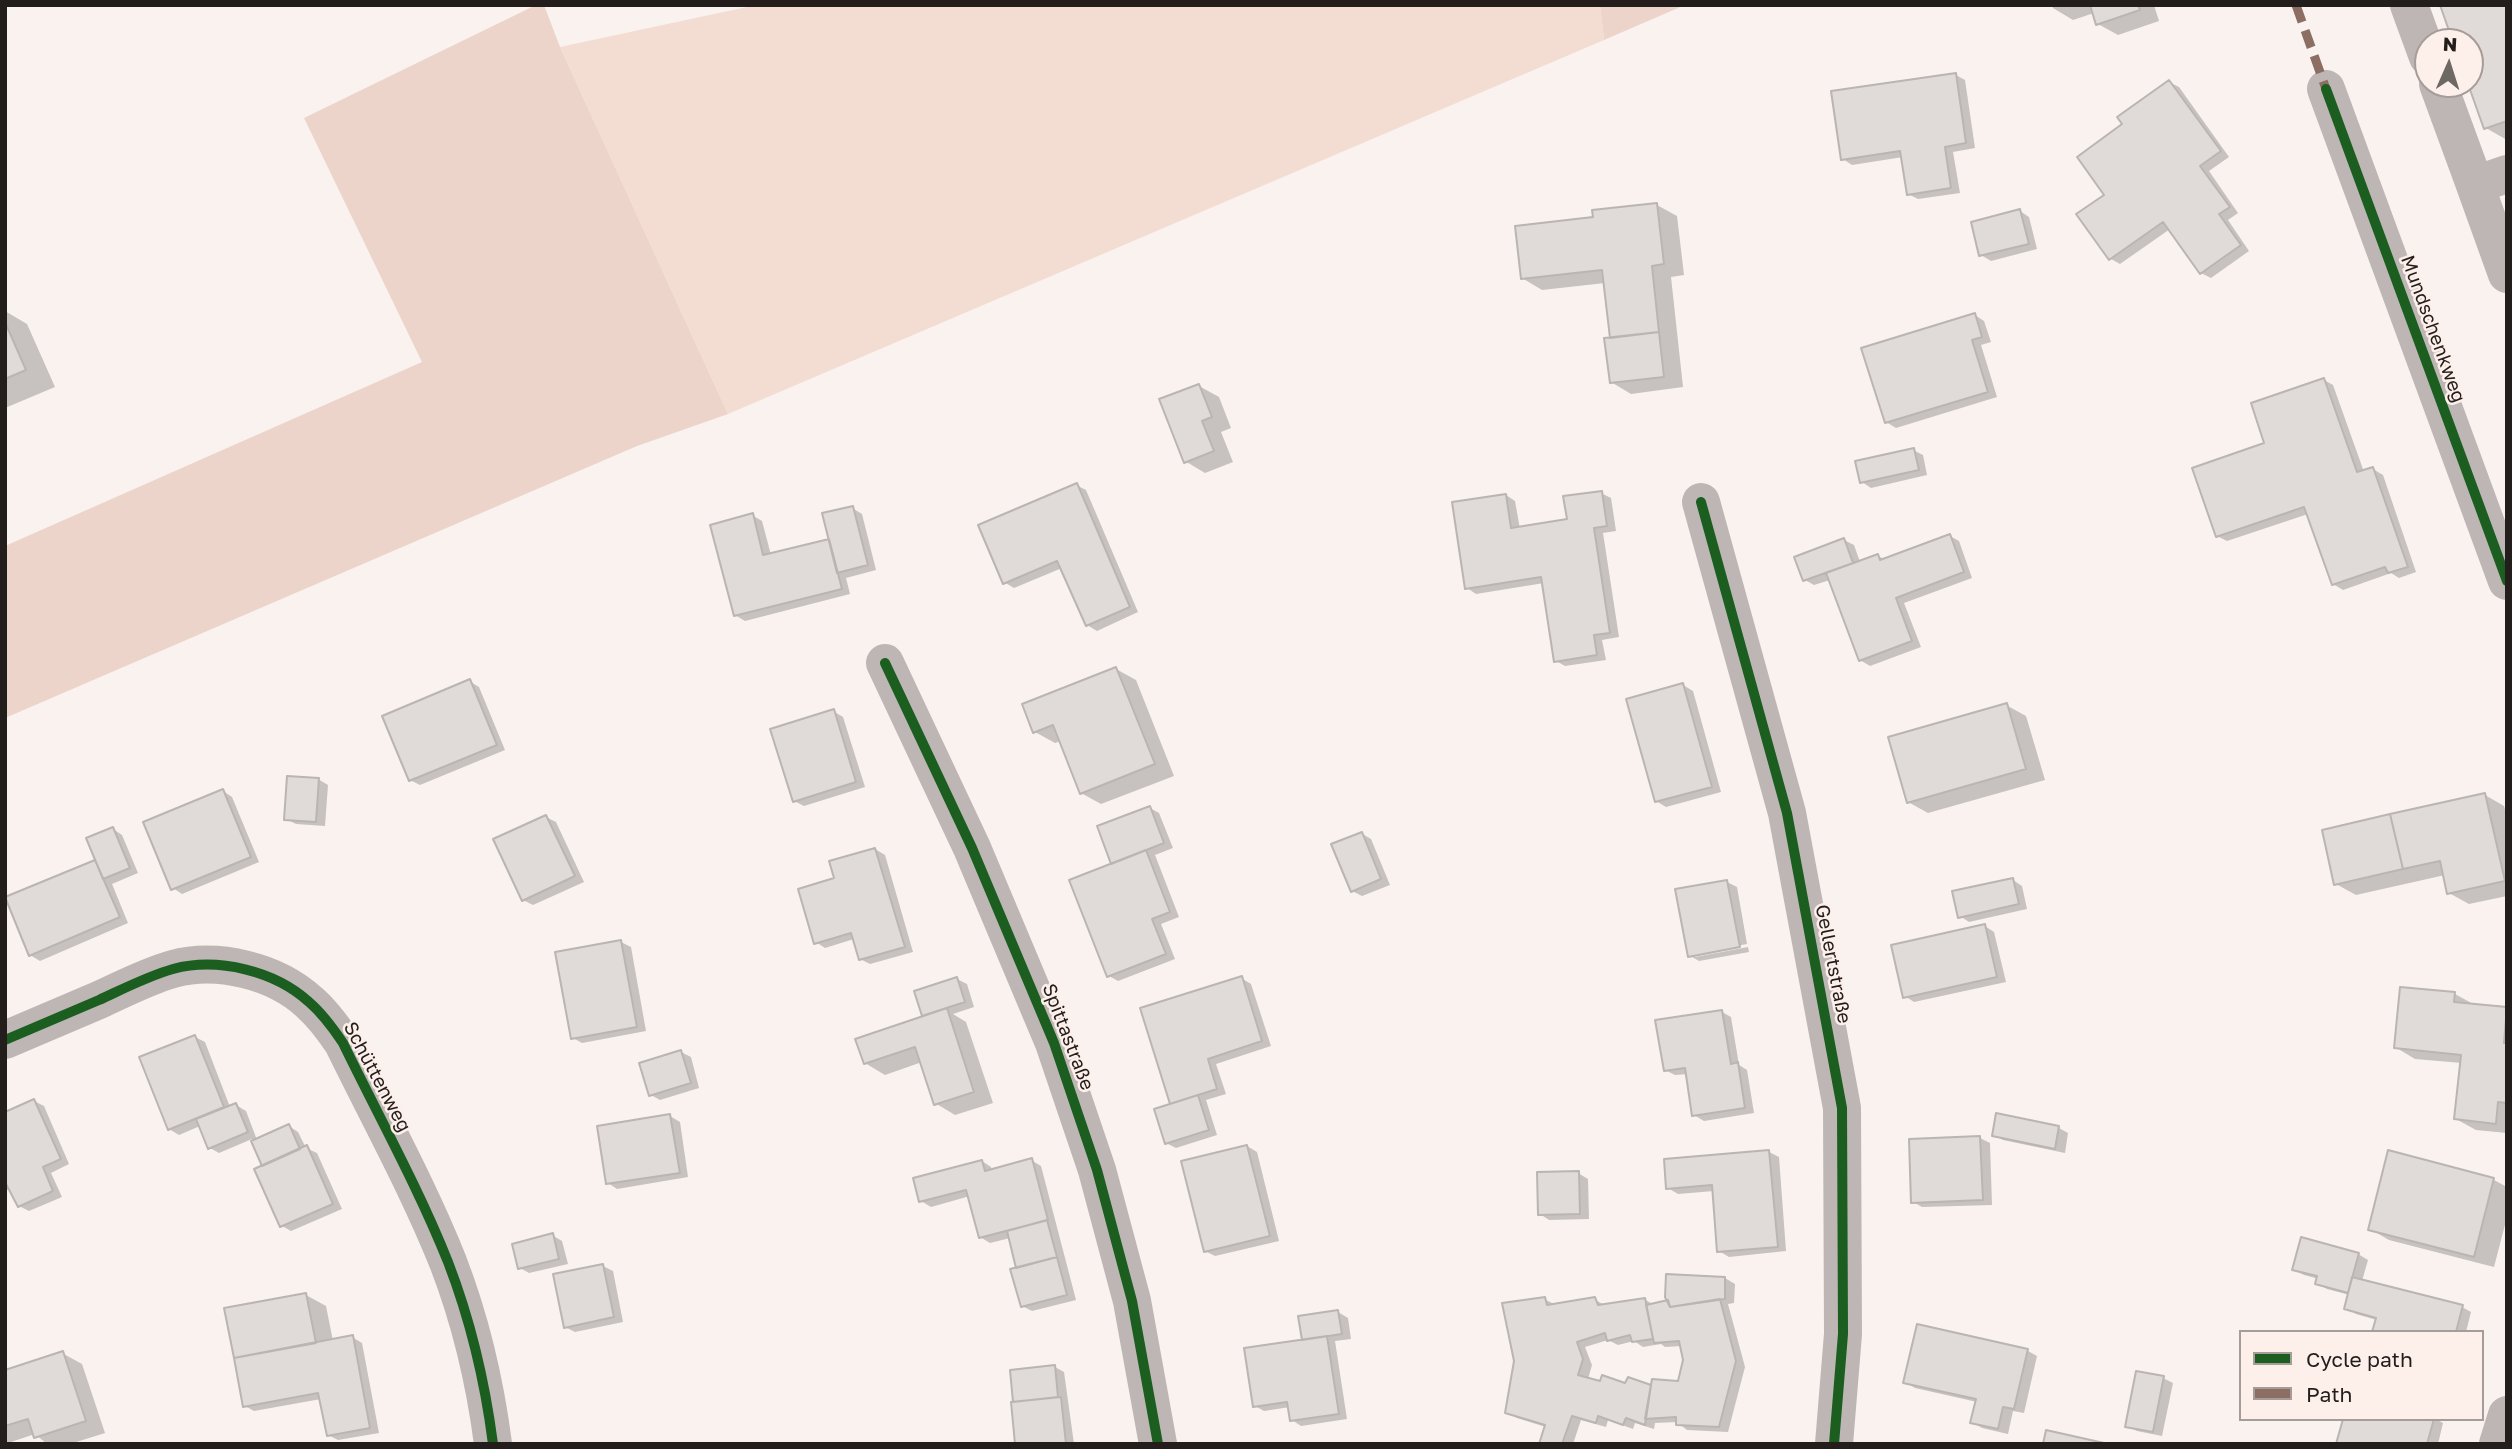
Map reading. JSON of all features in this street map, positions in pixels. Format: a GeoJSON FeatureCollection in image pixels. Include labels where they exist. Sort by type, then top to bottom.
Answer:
{"type":"FeatureCollection","features":[{"type":"Feature","properties":{"kind":"street"},"geometry":{"type":"LineString","coordinates":[[2409,5],[2417,28]]}},
{"type":"Feature","properties":{"kind":"street","name":"Mundschenkweg"},"geometry":{"type":"LineString","coordinates":[[2326,89],[2507,581]]}},
{"type":"Feature","properties":{"kind":"street"},"geometry":{"type":"LineString","coordinates":[[2446,98],[2491,180],[2507,274]]}},
{"type":"Feature","properties":{"kind":"street","name":"Gellertstraße"},"geometry":{"type":"LineString","coordinates":[[1701,502],[1787,813],[1842,1108],[1843,1335],[1834,1444]]}},
{"type":"Feature","properties":{"kind":"street","name":"Spittastraße"},"geometry":{"type":"LineString","coordinates":[[884,663],[972,848],[1054,1043],[1097,1170],[1132,1301],[1158,1444]]}},
{"type":"Feature","properties":{"kind":"street","name":"Schüttenweg"},"geometry":{"type":"LineString","coordinates":[[5,1040],[148,978],[175,969],[205,965],[235,967],[259,974],[286,986],[308,1001],[328,1021],[343,1043],[447,1261],[479,1365],[493,1444]]}},
{"type":"Feature","properties":{"kind":"street"},"geometry":{"type":"LineString","coordinates":[[2498,1444],[2507,1415]]}},
{"type":"Feature","properties":{"kind":"shaded area"},"geometry":{"type":"Polygon","coordinates":[[[536,5],[544,5],[560,47],[728,414],[637,446],[5,718],[5,546],[422,362],[304,118],[536,5]]]}},
{"type":"Feature","properties":{"kind":"shaded area"},"geometry":{"type":"Polygon","coordinates":[[[756,5],[1600,5],[1604,40],[728,414],[560,47],[756,5]]]}},
{"type":"Feature","properties":{"kind":"shaded area"},"geometry":{"type":"Polygon","coordinates":[[[1600,5],[1685,5],[1604,40],[1600,5]]]}},
{"type":"Feature","properties":{"kind":"building"},"geometry":{"type":"Polygon","coordinates":[[[2090,5],[2138,5],[2140,10],[2096,25],[2090,5]]]}},
{"type":"Feature","properties":{"kind":"building"},"geometry":{"type":"Polygon","coordinates":[[[2440,5],[2507,5],[2507,121],[2484,129],[2473,98],[2484,98],[2484,28],[2448,28],[2440,5]]]}},
{"type":"Feature","properties":{"kind":"building"},"geometry":{"type":"Polygon","coordinates":[[[1956,73],[1966,143],[1945,147],[1951,188],[1907,195],[1900,151],[1841,160],[1831,91],[1956,73]]]}},
{"type":"Feature","properties":{"kind":"building"},"geometry":{"type":"Polygon","coordinates":[[[2169,80],[2221,151],[2200,166],[2230,207],[2219,214],[2241,245],[2200,274],[2163,222],[2109,260],[2076,214],[2104,195],[2077,157],[2122,124],[2117,117],[2169,80]]]}},
{"type":"Feature","properties":{"kind":"building"},"geometry":{"type":"Polygon","coordinates":[[[1657,203],[1664,264],[1652,266],[1659,332],[1610,338],[1602,270],[1521,279],[1515,226],[1593,217],[1592,210],[1657,203]]]}},
{"type":"Feature","properties":{"kind":"building"},"geometry":{"type":"Polygon","coordinates":[[[2020,209],[2029,244],[1979,256],[1971,222],[2020,209]]]}},
{"type":"Feature","properties":{"kind":"building"},"geometry":{"type":"Polygon","coordinates":[[[1975,313],[1982,337],[1972,340],[1988,392],[1885,423],[1861,348],[1975,313]]]}},
{"type":"Feature","properties":{"kind":"building"},"geometry":{"type":"Polygon","coordinates":[[[5,322],[26,370],[5,379],[5,322]]]}},
{"type":"Feature","properties":{"kind":"building"},"geometry":{"type":"Polygon","coordinates":[[[1659,332],[1664,377],[1610,383],[1604,338],[1659,332]]]}},
{"type":"Feature","properties":{"kind":"building"},"geometry":{"type":"Polygon","coordinates":[[[2324,378],[2357,472],[2373,467],[2408,567],[2388,573],[2385,567],[2332,585],[2304,507],[2216,537],[2192,468],[2264,443],[2251,403],[2324,378]]]}},
{"type":"Feature","properties":{"kind":"building"},"geometry":{"type":"Polygon","coordinates":[[[1199,384],[1212,417],[1202,421],[1214,451],[1184,463],[1159,399],[1199,384]]]}},
{"type":"Feature","properties":{"kind":"building"},"geometry":{"type":"Polygon","coordinates":[[[1914,448],[1919,470],[1860,483],[1855,461],[1914,448]]]}},
{"type":"Feature","properties":{"kind":"building"},"geometry":{"type":"Polygon","coordinates":[[[1077,483],[1130,607],[1086,626],[1057,561],[1003,584],[978,525],[1077,483]]]}},
{"type":"Feature","properties":{"kind":"building"},"geometry":{"type":"Polygon","coordinates":[[[1602,491],[1607,526],[1594,528],[1610,633],[1594,635],[1597,655],[1554,662],[1541,577],[1465,589],[1452,502],[1506,494],[1511,528],[1567,519],[1563,496],[1602,491]]]}},
{"type":"Feature","properties":{"kind":"building"},"geometry":{"type":"Polygon","coordinates":[[[853,506],[868,565],[837,573],[822,513],[853,506]]]}},
{"type":"Feature","properties":{"kind":"building"},"geometry":{"type":"Polygon","coordinates":[[[753,513],[763,555],[829,539],[842,589],[734,616],[710,525],[753,513]]]}},
{"type":"Feature","properties":{"kind":"building"},"geometry":{"type":"Polygon","coordinates":[[[1950,534],[1964,572],[1896,598],[1912,641],[1859,661],[1826,573],[1878,554],[1880,560],[1950,534]]]}},
{"type":"Feature","properties":{"kind":"building"},"geometry":{"type":"Polygon","coordinates":[[[1844,538],[1853,563],[1803,581],[1794,557],[1844,538]]]}},
{"type":"Feature","properties":{"kind":"building"},"geometry":{"type":"Polygon","coordinates":[[[1116,667],[1155,764],[1080,794],[1053,725],[1033,733],[1022,704],[1116,667]]]}},
{"type":"Feature","properties":{"kind":"building"},"geometry":{"type":"Polygon","coordinates":[[[470,679],[497,745],[409,781],[382,716],[470,679]]]}},
{"type":"Feature","properties":{"kind":"building"},"geometry":{"type":"Polygon","coordinates":[[[1683,683],[1712,787],[1655,802],[1626,699],[1683,683]]]}},
{"type":"Feature","properties":{"kind":"building"},"geometry":{"type":"Polygon","coordinates":[[[2007,703],[2026,769],[1907,803],[1888,737],[2007,703]]]}},
{"type":"Feature","properties":{"kind":"building"},"geometry":{"type":"Polygon","coordinates":[[[834,709],[856,782],[793,802],[770,729],[834,709]]]}},
{"type":"Feature","properties":{"kind":"building"},"geometry":{"type":"Polygon","coordinates":[[[287,776],[319,778],[316,822],[284,820],[287,776]]]}},
{"type":"Feature","properties":{"kind":"building"},"geometry":{"type":"Polygon","coordinates":[[[223,789],[251,857],[171,890],[143,822],[223,789]]]}},
{"type":"Feature","properties":{"kind":"building"},"geometry":{"type":"Polygon","coordinates":[[[2485,793],[2505,881],[2447,894],[2440,861],[2403,869],[2390,814],[2485,793]]]}},
{"type":"Feature","properties":{"kind":"building"},"geometry":{"type":"Polygon","coordinates":[[[1150,806],[1164,843],[1111,864],[1097,826],[1150,806]]]}},
{"type":"Feature","properties":{"kind":"building"},"geometry":{"type":"Polygon","coordinates":[[[2390,814],[2403,869],[2334,885],[2322,830],[2390,814]]]}},
{"type":"Feature","properties":{"kind":"building"},"geometry":{"type":"Polygon","coordinates":[[[546,815],[575,876],[522,901],[493,839],[546,815]]]}},
{"type":"Feature","properties":{"kind":"building"},"geometry":{"type":"Polygon","coordinates":[[[113,827],[130,868],[103,879],[86,838],[113,827]]]}},
{"type":"Feature","properties":{"kind":"building"},"geometry":{"type":"Polygon","coordinates":[[[1362,832],[1381,879],[1351,892],[1331,844],[1362,832]]]}},
{"type":"Feature","properties":{"kind":"building"},"geometry":{"type":"Polygon","coordinates":[[[875,848],[905,947],[859,960],[851,933],[814,944],[798,889],[834,878],[829,861],[875,848]]]}},
{"type":"Feature","properties":{"kind":"building"},"geometry":{"type":"Polygon","coordinates":[[[1146,850],[1170,912],[1152,919],[1166,954],[1107,977],[1069,880],[1146,850]]]}},
{"type":"Feature","properties":{"kind":"building"},"geometry":{"type":"Polygon","coordinates":[[[95,860],[120,917],[29,956],[5,897],[95,860]]]}},
{"type":"Feature","properties":{"kind":"building"},"geometry":{"type":"Polygon","coordinates":[[[2013,878],[2019,904],[1958,918],[1952,891],[2013,878]]]}},
{"type":"Feature","properties":{"kind":"building"},"geometry":{"type":"Polygon","coordinates":[[[1727,880],[1740,947],[1688,957],[1675,889],[1727,880]]]}},
{"type":"Feature","properties":{"kind":"building"},"geometry":{"type":"Polygon","coordinates":[[[1985,924],[1997,977],[1903,998],[1891,945],[1985,924]]]}},
{"type":"Feature","properties":{"kind":"building"},"geometry":{"type":"Polygon","coordinates":[[[621,940],[637,1027],[571,1039],[555,952],[621,940]]]}},
{"type":"Feature","properties":{"kind":"building"},"geometry":{"type":"Polygon","coordinates":[[[1242,976],[1262,1041],[1208,1059],[1217,1089],[1170,1104],[1140,1008],[1242,976]]]}},
{"type":"Feature","properties":{"kind":"building"},"geometry":{"type":"Polygon","coordinates":[[[957,977],[965,1002],[922,1016],[914,991],[957,977]]]}},
{"type":"Feature","properties":{"kind":"building"},"geometry":{"type":"Polygon","coordinates":[[[2400,987],[2455,992],[2454,1002],[2507,1007],[2504,1043],[2507,1043],[2507,1103],[2498,1102],[2496,1124],[2454,1119],[2461,1055],[2394,1048],[2400,987]]]}},
{"type":"Feature","properties":{"kind":"building"},"geometry":{"type":"Polygon","coordinates":[[[947,1008],[974,1092],[934,1105],[915,1047],[864,1064],[855,1039],[947,1008]]]}},
{"type":"Feature","properties":{"kind":"building"},"geometry":{"type":"Polygon","coordinates":[[[1722,1010],[1731,1064],[1738,1062],[1745,1108],[1692,1116],[1685,1068],[1664,1071],[1655,1020],[1722,1010]]]}},
{"type":"Feature","properties":{"kind":"building"},"geometry":{"type":"Polygon","coordinates":[[[195,1035],[224,1107],[168,1130],[139,1057],[195,1035]]]}},
{"type":"Feature","properties":{"kind":"building"},"geometry":{"type":"Polygon","coordinates":[[[681,1050],[691,1083],[649,1096],[639,1063],[681,1050]]]}},
{"type":"Feature","properties":{"kind":"building"},"geometry":{"type":"Polygon","coordinates":[[[1198,1095],[1209,1130],[1165,1144],[1154,1109],[1198,1095]]]}},
{"type":"Feature","properties":{"kind":"building"},"geometry":{"type":"Polygon","coordinates":[[[34,1099],[61,1159],[43,1167],[53,1191],[18,1207],[5,1182],[5,1112],[34,1099]]]}},
{"type":"Feature","properties":{"kind":"building"},"geometry":{"type":"Polygon","coordinates":[[[236,1103],[248,1132],[208,1149],[196,1119],[236,1103]]]}},
{"type":"Feature","properties":{"kind":"building"},"geometry":{"type":"Polygon","coordinates":[[[1996,1113],[2059,1126],[2055,1149],[1992,1136],[1996,1113]]]}},
{"type":"Feature","properties":{"kind":"building"},"geometry":{"type":"Polygon","coordinates":[[[670,1114],[680,1173],[606,1184],[597,1126],[670,1114]]]}},
{"type":"Feature","properties":{"kind":"building"},"geometry":{"type":"Polygon","coordinates":[[[289,1124],[300,1149],[262,1166],[251,1141],[289,1124]]]}},
{"type":"Feature","properties":{"kind":"building"},"geometry":{"type":"Polygon","coordinates":[[[1980,1136],[1983,1200],[1911,1203],[1909,1139],[1980,1136]]]}},
{"type":"Feature","properties":{"kind":"building"},"geometry":{"type":"Polygon","coordinates":[[[307,1145],[333,1204],[280,1227],[254,1169],[307,1145]]]}},
{"type":"Feature","properties":{"kind":"building"},"geometry":{"type":"Polygon","coordinates":[[[1247,1145],[1270,1236],[1204,1252],[1181,1161],[1247,1145]]]}},
{"type":"Feature","properties":{"kind":"building"},"geometry":{"type":"Polygon","coordinates":[[[1769,1150],[1778,1247],[1717,1252],[1712,1185],[1666,1189],[1664,1159],[1769,1150]]]}},
{"type":"Feature","properties":{"kind":"building"},"geometry":{"type":"Polygon","coordinates":[[[2388,1150],[2494,1178],[2474,1257],[2368,1230],[2388,1150]]]}},
{"type":"Feature","properties":{"kind":"building"},"geometry":{"type":"Polygon","coordinates":[[[1032,1158],[1048,1220],[979,1238],[966,1190],[919,1202],[913,1178],[982,1160],[985,1171],[1032,1158]]]}},
{"type":"Feature","properties":{"kind":"building"},"geometry":{"type":"Polygon","coordinates":[[[1579,1171],[1580,1214],[1538,1215],[1537,1172],[1579,1171]]]}},
{"type":"Feature","properties":{"kind":"building"},"geometry":{"type":"Polygon","coordinates":[[[1047,1220],[1057,1257],[1016,1268],[1007,1231],[1047,1220]]]}},
{"type":"Feature","properties":{"kind":"building"},"geometry":{"type":"Polygon","coordinates":[[[553,1233],[559,1259],[518,1269],[512,1244],[553,1233]]]}},
{"type":"Feature","properties":{"kind":"building"},"geometry":{"type":"Polygon","coordinates":[[[2301,1237],[2359,1253],[2348,1293],[2315,1284],[2317,1276],[2292,1270],[2301,1237]]]}},
{"type":"Feature","properties":{"kind":"building"},"geometry":{"type":"Polygon","coordinates":[[[1057,1257],[1067,1295],[1021,1307],[1010,1269],[1057,1257]]]}},
{"type":"Feature","properties":{"kind":"building"},"geometry":{"type":"Polygon","coordinates":[[[603,1264],[614,1317],[564,1328],[553,1274],[603,1264]]]}},
{"type":"Feature","properties":{"kind":"building"},"geometry":{"type":"Polygon","coordinates":[[[1666,1274],[1725,1277],[1725,1299],[1670,1307],[1665,1297],[1666,1274]]]}},
{"type":"Feature","properties":{"kind":"building"},"geometry":{"type":"Polygon","coordinates":[[[2352,1277],[2463,1305],[2457,1330],[2373,1330],[2376,1318],[2344,1309],[2352,1277]]]}},
{"type":"Feature","properties":{"kind":"building"},"geometry":{"type":"Polygon","coordinates":[[[306,1293],[316,1343],[234,1358],[224,1308],[306,1293]]]}},
{"type":"Feature","properties":{"kind":"building"},"geometry":{"type":"Polygon","coordinates":[[[1545,1297],[1547,1305],[1595,1297],[1598,1305],[1645,1298],[1653,1339],[1632,1342],[1630,1335],[1607,1341],[1605,1333],[1577,1342],[1583,1359],[1578,1375],[1600,1381],[1602,1375],[1625,1383],[1628,1377],[1651,1385],[1645,1425],[1626,1418],[1623,1425],[1598,1416],[1596,1423],[1572,1416],[1562,1444],[1539,1444],[1545,1425],[1505,1413],[1514,1361],[1502,1303],[1545,1297]]]}},
{"type":"Feature","properties":{"kind":"building"},"geometry":{"type":"Polygon","coordinates":[[[1720,1299],[1736,1361],[1719,1427],[1676,1425],[1676,1417],[1645,1419],[1652,1379],[1678,1381],[1683,1360],[1679,1341],[1654,1343],[1646,1305],[1668,1300],[1670,1307],[1720,1299]]]}},
{"type":"Feature","properties":{"kind":"building"},"geometry":{"type":"Polygon","coordinates":[[[1338,1310],[1342,1334],[1302,1340],[1298,1316],[1338,1310]]]}},
{"type":"Feature","properties":{"kind":"building"},"geometry":{"type":"Polygon","coordinates":[[[1917,1324],[2028,1349],[2014,1409],[2003,1407],[1998,1429],[1970,1423],[1976,1399],[1903,1383],[1917,1324]]]}},
{"type":"Feature","properties":{"kind":"building"},"geometry":{"type":"Polygon","coordinates":[[[353,1335],[370,1428],[327,1436],[318,1393],[243,1407],[234,1358],[353,1335]]]}},
{"type":"Feature","properties":{"kind":"building"},"geometry":{"type":"Polygon","coordinates":[[[1327,1336],[1339,1414],[1290,1421],[1287,1402],[1253,1407],[1244,1348],[1327,1336]]]}},
{"type":"Feature","properties":{"kind":"building"},"geometry":{"type":"Polygon","coordinates":[[[63,1351],[86,1421],[34,1438],[28,1419],[5,1426],[5,1370],[63,1351]]]}},
{"type":"Feature","properties":{"kind":"building"},"geometry":{"type":"Polygon","coordinates":[[[1055,1365],[1058,1397],[1013,1402],[1010,1370],[1055,1365]]]}},
{"type":"Feature","properties":{"kind":"building"},"geometry":{"type":"Polygon","coordinates":[[[2136,1371],[2164,1376],[2153,1432],[2125,1427],[2136,1371]]]}},
{"type":"Feature","properties":{"kind":"building"},"geometry":{"type":"Polygon","coordinates":[[[1061,1397],[1066,1444],[1015,1444],[1011,1402],[1061,1397]]]}},
{"type":"Feature","properties":{"kind":"building"},"geometry":{"type":"Polygon","coordinates":[[[2342,1421],[2433,1421],[2427,1444],[2336,1444],[2342,1421]]]}},
{"type":"Feature","properties":{"kind":"building"},"geometry":{"type":"Polygon","coordinates":[[[2046,1430],[2104,1443],[2104,1444],[2043,1444],[2046,1430]]]}},
{"type":"Feature","properties":{"kind":"marked path"},"geometry":{"type":"LineString","coordinates":[[2296,5],[2326,89]]}},
{"type":"Feature","properties":{"kind":"cycle path"},"geometry":{"type":"LineString","coordinates":[[2326,89],[2507,581]]}},
{"type":"Feature","properties":{"kind":"cycle path"},"geometry":{"type":"LineString","coordinates":[[1701,502],[1787,813],[1842,1108],[1843,1334],[1834,1444]]}},
{"type":"Feature","properties":{"kind":"cycle path"},"geometry":{"type":"LineString","coordinates":[[885,663],[972,848],[1054,1043],[1097,1170],[1132,1301],[1158,1444]]}},
{"type":"Feature","properties":{"kind":"cycle path"},"geometry":{"type":"LineString","coordinates":[[5,1040],[145,979],[190,966],[245,969],[280,982],[309,1002],[328,1021],[343,1043],[411,1179],[448,1262],[476,1351],[493,1444]]}}]}
